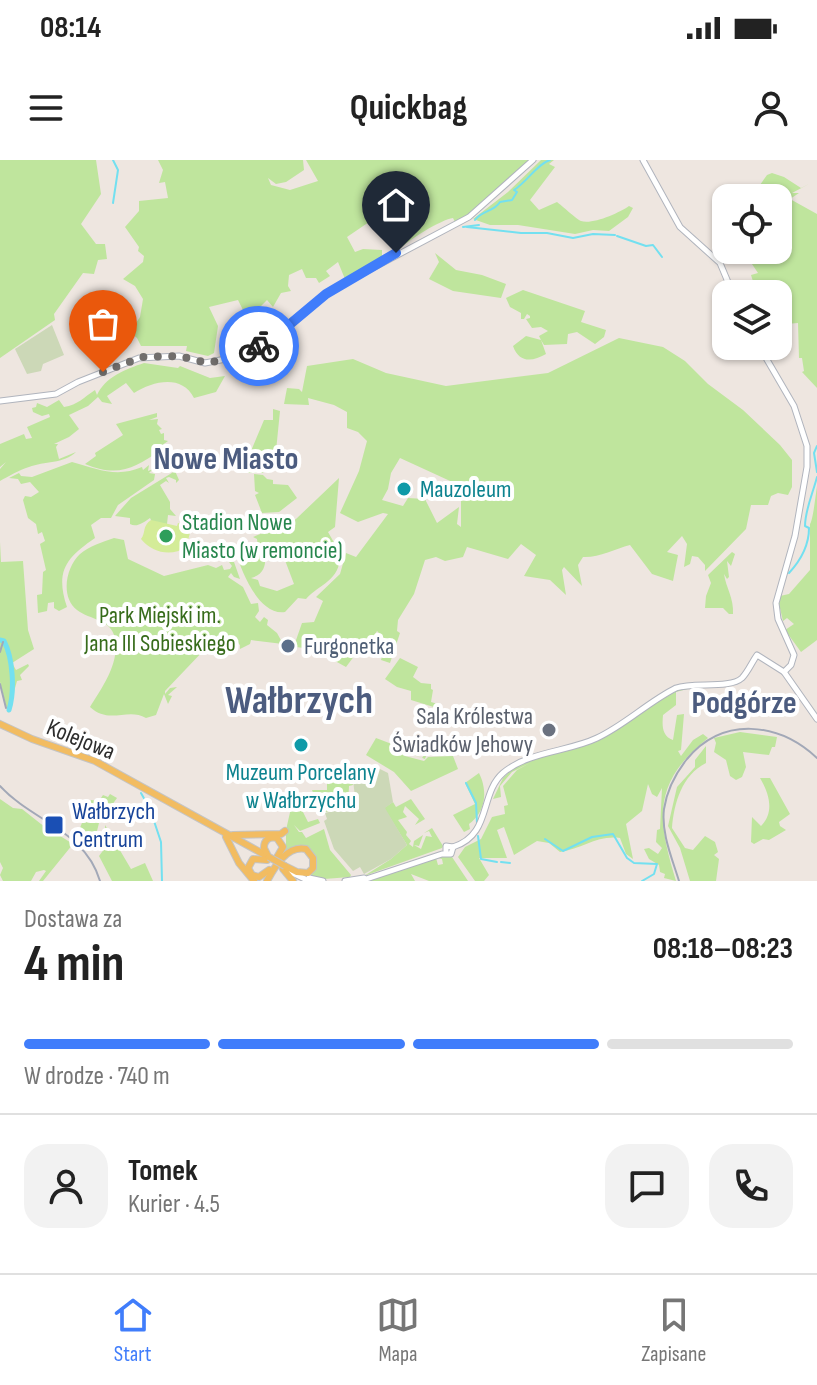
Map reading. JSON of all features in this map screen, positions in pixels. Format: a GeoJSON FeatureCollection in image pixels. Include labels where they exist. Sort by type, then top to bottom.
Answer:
{"type":"FeatureCollection","features":[{"type":"Feature","properties":{"kind":"main road"},"geometry":{"type":"LineString","coordinates":[[0,401],[56,394],[137,358],[179,356],[207,363],[236,357],[280,333],[339,286],[472,215],[535,160]]}},
{"type":"Feature","properties":{"kind":"main road"},"geometry":{"type":"LineString","coordinates":[[643,160],[680,227],[720,263],[727,280]]}},
{"type":"Feature","properties":{"kind":"main road"},"geometry":{"type":"LineString","coordinates":[[767,360],[794,406],[808,449],[795,536],[776,603],[778,619],[794,652],[792,663],[784,672]]}},
{"type":"Feature","properties":{"kind":"main road"},"geometry":{"type":"LineString","coordinates":[[445,851],[450,855],[453,849],[479,831],[497,785],[515,766],[593,740],[676,688],[736,682],[757,655],[784,672],[817,719]]}},
{"type":"Feature","properties":{"kind":"main road","name":"Kolejowa"},"geometry":{"type":"LineString","coordinates":[[0,726],[131,783],[268,858],[283,861],[297,872]]}},
{"type":"Feature","properties":{"kind":"main road"},"geometry":{"type":"LineString","coordinates":[[254,881],[239,863],[229,837],[280,834],[285,831]]}},
{"type":"Feature","properties":{"kind":"main road"},"geometry":{"type":"LineString","coordinates":[[293,881],[283,861],[281,841],[277,838],[265,841],[268,858],[253,859],[248,868],[252,875],[259,877],[271,870],[283,861],[300,847],[313,858],[312,869],[305,873],[297,872]]}},
{"type":"Feature","properties":{"kind":"main road"},"geometry":{"type":"LineString","coordinates":[[345,881],[445,851]]}},
{"type":"Feature","properties":{"kind":"main road"},"geometry":{"type":"LineString","coordinates":[[360,881],[445,851]]}},
{"type":"Feature","properties":{"kind":"main road"},"geometry":{"type":"LineString","coordinates":[[283,861],[309,881]]}},
{"type":"Feature","properties":{"kind":"main road"},"geometry":{"type":"LineString","coordinates":[[268,881],[271,870]]}},
{"type":"Feature","properties":{"kind":"main road"},"geometry":{"type":"LineString","coordinates":[[297,872],[323,881]]}},
{"type":"Feature","properties":{"kind":"green space"},"geometry":{"type":"Polygon","coordinates":[[[0,160],[96,160],[101,194],[81,224],[96,244],[105,244],[107,259],[98,260],[94,274],[83,273],[54,314],[55,320],[0,358],[0,160]]]}},
{"type":"Feature","properties":{"kind":"green space"},"geometry":{"type":"Polygon","coordinates":[[[158,160],[303,160],[304,170],[286,182],[276,184],[268,178],[271,185],[290,190],[318,181],[306,160],[530,160],[470,214],[455,222],[453,218],[441,222],[401,248],[390,225],[384,228],[372,220],[347,237],[355,252],[363,249],[382,250],[382,257],[345,279],[338,262],[326,271],[330,276],[319,283],[316,278],[306,278],[302,269],[289,275],[291,291],[281,293],[273,307],[267,300],[253,309],[258,313],[258,319],[245,314],[238,300],[209,307],[218,326],[214,353],[208,356],[186,351],[187,346],[141,346],[130,332],[140,317],[143,299],[135,286],[123,279],[143,262],[144,256],[125,227],[139,211],[139,201],[168,198],[165,182],[159,183],[163,170],[158,160]]]}},
{"type":"Feature","properties":{"kind":"green space"},"geometry":{"type":"Polygon","coordinates":[[[541,160],[554,160],[549,164],[555,167],[530,200],[539,210],[557,202],[586,222],[605,218],[629,206],[633,208],[628,217],[609,231],[593,230],[575,234],[518,225],[490,225],[473,219],[508,192],[541,160]]]}},
{"type":"Feature","properties":{"kind":"green space"},"geometry":{"type":"Polygon","coordinates":[[[772,173],[784,177],[801,188],[809,184],[792,193],[792,184],[761,184],[772,173]]]}},
{"type":"Feature","properties":{"kind":"green space"},"geometry":{"type":"Polygon","coordinates":[[[792,200],[817,214],[817,388],[802,372],[798,323],[792,324],[792,280],[753,280],[751,275],[758,273],[752,264],[792,264],[792,200]]]}},
{"type":"Feature","properties":{"kind":"green space"},"geometry":{"type":"Polygon","coordinates":[[[435,253],[456,270],[506,284],[501,298],[453,291],[429,279],[439,262],[435,253]]]}},
{"type":"Feature","properties":{"kind":"green space"},"geometry":{"type":"Polygon","coordinates":[[[523,290],[585,311],[581,322],[606,330],[604,337],[595,344],[577,332],[568,334],[567,344],[544,345],[539,336],[548,331],[541,327],[532,328],[526,319],[530,316],[527,314],[521,319],[521,313],[510,307],[506,298],[523,290]]]}},
{"type":"Feature","properties":{"kind":"green space"},"geometry":{"type":"Polygon","coordinates":[[[52,325],[64,355],[43,364],[41,371],[27,374],[15,349],[52,325]]]}},
{"type":"Feature","properties":{"kind":"green space"},"geometry":{"type":"Polygon","coordinates":[[[526,336],[541,340],[546,354],[536,359],[522,358],[513,346],[526,336]]]}},
{"type":"Feature","properties":{"kind":"green space"},"geometry":{"type":"Polygon","coordinates":[[[619,338],[663,347],[685,361],[780,445],[792,460],[792,487],[788,495],[778,493],[771,496],[768,505],[751,505],[746,529],[705,571],[705,565],[698,557],[692,556],[690,564],[684,567],[687,544],[682,536],[667,552],[678,555],[673,581],[652,574],[630,545],[601,555],[583,557],[578,565],[582,586],[564,567],[566,595],[550,580],[524,576],[536,555],[521,544],[508,559],[467,547],[463,557],[445,561],[436,557],[425,560],[414,594],[398,620],[397,631],[400,633],[390,663],[381,660],[383,653],[379,650],[386,640],[377,631],[346,667],[330,654],[319,655],[296,647],[302,623],[314,622],[323,601],[316,597],[340,574],[346,553],[356,557],[388,514],[358,522],[340,513],[359,471],[367,441],[358,432],[347,428],[347,412],[334,405],[308,398],[309,405],[284,404],[287,388],[302,392],[307,366],[353,359],[386,373],[446,386],[548,373],[619,338]],[[400,458],[382,500],[403,506],[408,498],[425,499],[437,523],[459,507],[457,524],[461,527],[461,486],[400,458]]]}},
{"type":"Feature","properties":{"kind":"green space"},"geometry":{"type":"Polygon","coordinates":[[[144,363],[180,366],[210,378],[225,376],[216,392],[194,398],[189,390],[175,383],[158,383],[134,393],[126,383],[107,396],[112,404],[102,402],[98,397],[69,415],[79,429],[54,444],[58,444],[59,459],[76,452],[71,456],[25,468],[0,481],[0,469],[6,462],[0,467],[0,444],[24,434],[26,439],[32,438],[27,427],[50,417],[49,414],[42,416],[33,412],[32,408],[37,403],[47,407],[59,400],[64,407],[73,404],[95,390],[97,395],[105,383],[117,374],[144,363]]]}},
{"type":"Feature","properties":{"kind":"green space"},"geometry":{"type":"Polygon","coordinates":[[[273,409],[280,411],[276,451],[265,451],[263,473],[248,473],[245,456],[248,450],[251,451],[264,420],[273,420],[273,409]]]}},
{"type":"Feature","properties":{"kind":"green space"},"geometry":{"type":"Polygon","coordinates":[[[157,413],[157,417],[149,420],[158,419],[157,424],[162,429],[159,430],[161,434],[164,433],[164,440],[168,441],[161,446],[161,450],[126,469],[107,470],[85,464],[96,456],[95,453],[123,435],[116,424],[157,413]]]}},
{"type":"Feature","properties":{"kind":"green space"},"geometry":{"type":"Polygon","coordinates":[[[72,462],[115,472],[142,467],[143,470],[149,465],[148,471],[153,469],[149,473],[155,474],[154,480],[118,505],[111,518],[101,518],[91,525],[95,538],[70,559],[63,575],[67,607],[59,611],[54,608],[54,602],[48,603],[47,611],[38,613],[37,595],[42,594],[43,572],[46,570],[40,544],[45,541],[42,532],[38,534],[36,524],[28,518],[23,500],[25,496],[31,497],[39,492],[30,482],[21,484],[18,479],[9,478],[19,473],[32,477],[72,462]]]}},
{"type":"Feature","properties":{"kind":"green space"},"geometry":{"type":"Polygon","coordinates":[[[175,471],[179,480],[176,483],[169,477],[166,478],[169,483],[166,481],[160,485],[176,516],[168,515],[167,524],[152,522],[150,518],[133,525],[130,518],[115,516],[131,498],[175,471]]]}},
{"type":"Feature","properties":{"kind":"green space"},"geometry":{"type":"Polygon","coordinates":[[[254,474],[273,480],[273,484],[288,485],[297,498],[279,512],[262,513],[255,495],[259,493],[255,491],[254,474]]]}},
{"type":"Feature","properties":{"kind":"green space"},"geometry":{"type":"Polygon","coordinates":[[[339,478],[335,527],[328,532],[340,553],[337,570],[306,599],[298,598],[285,612],[267,607],[252,590],[236,553],[241,557],[244,553],[252,555],[265,549],[264,567],[260,574],[251,578],[258,580],[260,586],[277,591],[294,584],[283,555],[270,560],[268,545],[258,547],[257,539],[253,537],[265,532],[264,529],[259,530],[269,526],[270,532],[296,519],[339,478]]]}},
{"type":"Feature","properties":{"kind":"green space"},"geometry":{"type":"Polygon","coordinates":[[[817,486],[817,640],[801,652],[785,630],[794,624],[787,618],[783,621],[779,604],[780,596],[789,594],[810,570],[810,524],[817,486]]]}},
{"type":"Feature","properties":{"kind":"green space","name":"Stadion Nowe Miasto (w remoncie)"},"geometry":{"type":"Polygon","coordinates":[[[151,520],[177,526],[178,523],[184,524],[190,533],[186,547],[169,553],[146,544],[141,539],[151,520]]]}},
{"type":"Feature","properties":{"kind":"green space","name":"Park Miejski im. Jana III Sobieskiego"},"geometry":{"type":"Polygon","coordinates":[[[114,538],[124,540],[128,559],[164,576],[208,565],[216,568],[222,565],[224,570],[230,569],[232,566],[229,562],[234,562],[240,579],[231,573],[228,577],[243,587],[251,604],[258,603],[259,611],[255,617],[260,622],[264,617],[268,620],[267,625],[277,633],[283,644],[251,640],[250,644],[240,649],[234,639],[206,648],[165,691],[165,694],[170,688],[177,687],[168,695],[172,696],[168,704],[164,694],[156,715],[146,718],[97,712],[90,707],[112,666],[115,638],[105,623],[77,610],[68,598],[67,582],[71,566],[80,554],[114,538]]]}},
{"type":"Feature","properties":{"kind":"green space"},"geometry":{"type":"Polygon","coordinates":[[[0,542],[1,562],[23,561],[28,630],[34,649],[12,663],[16,670],[29,666],[20,675],[22,680],[17,681],[8,713],[0,682],[0,542]]]}},
{"type":"Feature","properties":{"kind":"green space"},"geometry":{"type":"Polygon","coordinates":[[[732,552],[735,554],[731,566],[727,561],[727,579],[724,574],[733,614],[723,608],[705,608],[711,583],[708,575],[732,552]]]}},
{"type":"Feature","properties":{"kind":"green space"},"geometry":{"type":"Polygon","coordinates":[[[400,658],[418,667],[413,677],[421,683],[431,684],[431,702],[438,704],[437,708],[411,700],[411,691],[385,679],[400,658]]]}},
{"type":"Feature","properties":{"kind":"green space"},"geometry":{"type":"Polygon","coordinates":[[[682,688],[691,688],[676,692],[676,705],[663,715],[665,733],[673,740],[677,715],[684,714],[681,750],[678,751],[681,756],[693,740],[703,734],[708,738],[677,770],[668,786],[664,803],[665,838],[676,881],[664,878],[659,865],[649,859],[644,849],[649,848],[658,854],[662,848],[656,842],[657,830],[660,829],[662,788],[657,797],[652,794],[648,784],[642,811],[626,824],[633,859],[626,854],[620,838],[597,840],[560,852],[549,843],[537,841],[514,855],[504,827],[497,830],[507,858],[479,858],[489,875],[484,881],[475,881],[458,857],[465,847],[481,839],[492,817],[505,814],[504,806],[508,805],[503,786],[517,770],[530,763],[512,772],[500,786],[501,797],[493,799],[503,778],[529,760],[583,745],[682,688]]]}},
{"type":"Feature","properties":{"kind":"green space"},"geometry":{"type":"Polygon","coordinates":[[[740,732],[777,737],[769,755],[743,752],[746,767],[742,777],[736,780],[730,776],[726,760],[714,752],[714,738],[740,732]]]}},
{"type":"Feature","properties":{"kind":"green space"},"geometry":{"type":"Polygon","coordinates":[[[398,733],[406,740],[421,742],[408,745],[403,751],[405,756],[424,761],[428,757],[453,756],[458,769],[411,791],[394,772],[366,755],[376,738],[397,746],[399,741],[395,738],[403,742],[398,733]]]}},
{"type":"Feature","properties":{"kind":"green space"},"geometry":{"type":"Polygon","coordinates":[[[706,746],[706,763],[685,782],[672,828],[685,848],[693,850],[705,836],[715,842],[718,852],[714,855],[719,859],[716,881],[690,881],[680,848],[668,826],[677,787],[695,767],[695,760],[706,746]]]}},
{"type":"Feature","properties":{"kind":"green space"},"geometry":{"type":"Polygon","coordinates":[[[374,766],[388,773],[393,802],[385,808],[407,845],[391,859],[364,874],[360,867],[353,871],[334,849],[324,821],[327,819],[325,813],[356,805],[353,780],[375,772],[374,766]]]}},
{"type":"Feature","properties":{"kind":"green space"},"geometry":{"type":"Polygon","coordinates":[[[479,773],[484,787],[484,801],[479,814],[469,824],[470,829],[464,832],[453,815],[475,804],[465,783],[479,773]]]}},
{"type":"Feature","properties":{"kind":"green space"},"geometry":{"type":"Polygon","coordinates":[[[344,775],[347,781],[352,780],[353,785],[349,786],[348,807],[321,813],[312,790],[327,790],[327,777],[344,775]]]}},
{"type":"Feature","properties":{"kind":"green space"},"geometry":{"type":"Polygon","coordinates":[[[760,778],[770,778],[790,814],[779,822],[786,830],[754,844],[751,842],[752,817],[761,826],[769,809],[768,796],[760,778]]]}},
{"type":"Feature","properties":{"kind":"green space"},"geometry":{"type":"Polygon","coordinates":[[[110,794],[117,798],[99,823],[97,831],[90,833],[84,846],[76,838],[91,800],[99,801],[103,795],[108,797],[110,794]]]}},
{"type":"Feature","properties":{"kind":"green space"},"geometry":{"type":"Polygon","coordinates":[[[0,799],[13,808],[22,809],[73,844],[43,881],[39,881],[44,870],[36,872],[31,881],[3,881],[0,875],[3,868],[0,862],[0,799]]]}},
{"type":"Feature","properties":{"kind":"green space"},"geometry":{"type":"Polygon","coordinates":[[[411,799],[425,819],[415,825],[419,819],[405,806],[403,812],[407,817],[398,820],[407,832],[411,841],[409,844],[413,847],[414,841],[423,835],[419,846],[414,845],[421,849],[426,836],[432,837],[429,831],[424,833],[432,828],[442,848],[364,876],[407,845],[384,808],[393,802],[396,807],[411,799]]]}},
{"type":"Feature","properties":{"kind":"green space"},"geometry":{"type":"Polygon","coordinates":[[[291,808],[301,808],[308,822],[318,819],[320,823],[300,831],[294,825],[306,838],[324,829],[330,850],[350,877],[324,879],[306,874],[315,864],[304,847],[286,854],[286,830],[291,808]]]}},
{"type":"Feature","properties":{"kind":"green space"},"geometry":{"type":"Polygon","coordinates":[[[105,825],[131,869],[145,863],[153,881],[112,881],[99,856],[111,846],[105,840],[105,825]]]}},
{"type":"Feature","properties":{"kind":"green space"},"geometry":{"type":"Polygon","coordinates":[[[443,855],[452,857],[468,881],[429,881],[411,874],[415,881],[368,881],[436,858],[438,865],[443,864],[442,859],[438,858],[443,855]]]}},
{"type":"Feature","properties":{"kind":"waterway"},"geometry":{"type":"LineString","coordinates":[[113,160],[118,170],[113,203]]}},
{"type":"Feature","properties":{"kind":"waterway"},"geometry":{"type":"LineString","coordinates":[[475,220],[500,202],[512,200],[517,192],[514,190],[550,160]]}},
{"type":"Feature","properties":{"kind":"waterway"},"geometry":{"type":"LineString","coordinates":[[463,227],[479,225]]}},
{"type":"Feature","properties":{"kind":"waterway"},"geometry":{"type":"LineString","coordinates":[[467,227],[573,238],[593,234],[615,235]]}},
{"type":"Feature","properties":{"kind":"waterway"},"geometry":{"type":"LineString","coordinates":[[617,236],[646,246],[653,245],[662,257]]}},
{"type":"Feature","properties":{"kind":"waterway"},"geometry":{"type":"LineString","coordinates":[[817,446],[814,453],[817,472]]}},
{"type":"Feature","properties":{"kind":"waterway"},"geometry":{"type":"LineString","coordinates":[[789,573],[806,547],[809,535],[809,528],[805,526],[806,514],[817,477]]}},
{"type":"Feature","properties":{"kind":"waterway"},"geometry":{"type":"LineString","coordinates":[[0,640],[4,641],[11,665],[9,710]]}},
{"type":"Feature","properties":{"kind":"waterway"},"geometry":{"type":"LineString","coordinates":[[466,783],[476,803],[477,823]]}},
{"type":"Feature","properties":{"kind":"waterway"},"geometry":{"type":"LineString","coordinates":[[141,793],[161,842],[162,881]]}},
{"type":"Feature","properties":{"kind":"waterway"},"geometry":{"type":"LineString","coordinates":[[545,839],[563,851],[592,837],[613,834],[627,858],[634,863],[657,864],[654,874],[642,881]]}},
{"type":"Feature","properties":{"kind":"waterway"},"geometry":{"type":"LineString","coordinates":[[478,836],[481,859],[497,862]]}},
{"type":"Feature","properties":{"kind":"waterway"},"geometry":{"type":"LineString","coordinates":[[501,862],[510,863]]}},
{"type":"Feature","properties":{"kind":"railway"},"geometry":{"type":"LineString","coordinates":[[0,652],[3,642]]}},
{"type":"Feature","properties":{"kind":"railway"},"geometry":{"type":"LineString","coordinates":[[0,684],[6,708]]}},
{"type":"Feature","properties":{"kind":"railway"},"geometry":{"type":"LineString","coordinates":[[679,881],[666,836],[664,809],[675,776],[701,745],[734,730],[751,729],[785,737],[817,758]]}},
{"type":"Feature","properties":{"kind":"railway"},"geometry":{"type":"LineString","coordinates":[[0,786],[83,850],[100,881]]}},
{"type":"Feature","properties":{"kind":"way so far"},"geometry":{"type":"LineString","coordinates":[[103,372],[142,357],[179,356],[207,363],[236,357],[259,346]]}},
{"type":"Feature","properties":{"kind":"place","name":"Mauzoleum"},"geometry":{"type":"Point","coordinates":[404,489]}},
{"type":"Feature","properties":{"kind":"place","name":"Stadion Nowe Miasto (w remoncie)"},"geometry":{"type":"Point","coordinates":[166,536]}},
{"type":"Feature","properties":{"kind":"place","name":"Furgonetka"},"geometry":{"type":"Point","coordinates":[288,646]}},
{"type":"Feature","properties":{"kind":"place","name":"Sala Królestwa Świadków Jehowy"},"geometry":{"type":"Point","coordinates":[549,730]}},
{"type":"Feature","properties":{"kind":"place","name":"Muzeum Porcelany w Wałbrzychu"},"geometry":{"type":"Point","coordinates":[301,745]}},
{"type":"Feature","properties":{"kind":"place","name":"Wałbrzych Centrum"},"geometry":{"type":"Point","coordinates":[54,825]}},
{"type":"Feature","properties":{"kind":"district","name":"Nowe Miasto"},"geometry":{"type":"Point","coordinates":[226,458]}},
{"type":"Feature","properties":{"kind":"district","name":"Wałbrzych"},"geometry":{"type":"Point","coordinates":[299,699]}},
{"type":"Feature","properties":{"kind":"district","name":"Podgórze"},"geometry":{"type":"Point","coordinates":[744,702]}},
{"type":"Feature","properties":{"kind":"route"},"geometry":{"type":"LineString","coordinates":[[259,346],[294,322],[326,294],[396,253]]}}]}
